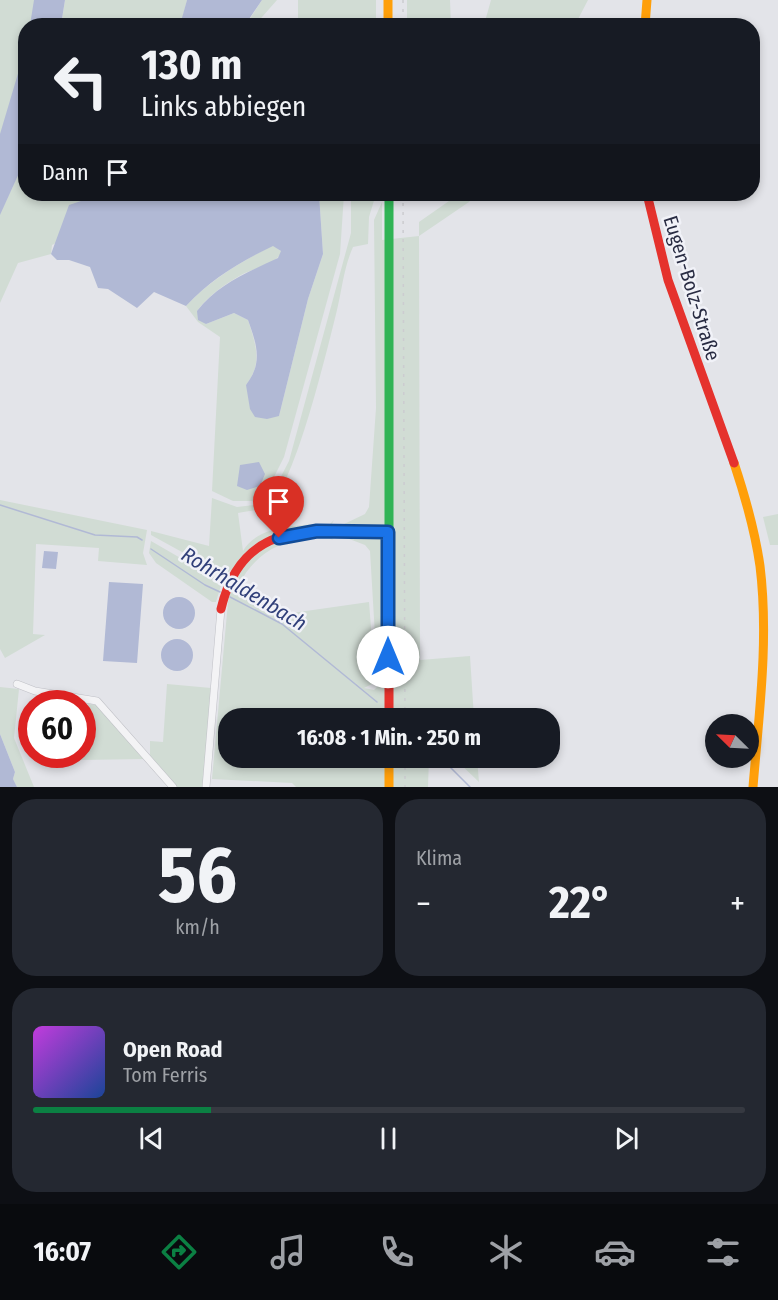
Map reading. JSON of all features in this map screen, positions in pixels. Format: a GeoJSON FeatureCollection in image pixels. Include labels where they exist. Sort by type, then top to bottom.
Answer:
{"type":"FeatureCollection","features":[{"type":"Feature","properties":{"kind":"main road"},"geometry":{"type":"LineString","coordinates":[[388,0],[388,18]]}},
{"type":"Feature","properties":{"kind":"main road"},"geometry":{"type":"LineString","coordinates":[[646,18],[647,0]]}},
{"type":"Feature","properties":{"kind":"main road"},"geometry":{"type":"LineString","coordinates":[[389,201],[389,708]]}},
{"type":"Feature","properties":{"kind":"main road","name":"Eugen-Bolz-Straße"},"geometry":{"type":"LineString","coordinates":[[649,201],[672,296],[749,515],[762,586],[764,665],[753,787]]}},
{"type":"Feature","properties":{"kind":"main road"},"geometry":{"type":"LineString","coordinates":[[222,606],[233,570],[249,552],[264,543],[294,533],[388,532]]}},
{"type":"Feature","properties":{"kind":"main road"},"geometry":{"type":"LineString","coordinates":[[389,768],[389,787]]}},
{"type":"Feature","properties":{"kind":"street"},"geometry":{"type":"LineString","coordinates":[[206,787],[222,606]]}},
{"type":"Feature","properties":{"kind":"street"},"geometry":{"type":"LineString","coordinates":[[17,684],[35,691],[96,701],[173,787]]}},
{"type":"Feature","properties":{"kind":"shaded area"},"geometry":{"type":"Polygon","coordinates":[[[0,0],[40,0],[36,18],[18,18],[18,89],[0,145],[0,0]]]}},
{"type":"Feature","properties":{"kind":"shaded area"},"geometry":{"type":"Polygon","coordinates":[[[65,0],[187,0],[183,18],[62,18],[65,0]]]}},
{"type":"Feature","properties":{"kind":"shaded area"},"geometry":{"type":"Polygon","coordinates":[[[262,0],[277,0],[261,18],[250,18],[262,0]]]}},
{"type":"Feature","properties":{"kind":"shaded area"},"geometry":{"type":"Polygon","coordinates":[[[298,0],[376,0],[376,18],[298,18],[298,0]]]}},
{"type":"Feature","properties":{"kind":"shaded area"},"geometry":{"type":"Polygon","coordinates":[[[407,0],[450,0],[451,18],[407,18],[407,0]]]}},
{"type":"Feature","properties":{"kind":"shaded area"},"geometry":{"type":"Polygon","coordinates":[[[491,0],[588,0],[579,18],[486,18],[491,0]]]}},
{"type":"Feature","properties":{"kind":"shaded area"},"geometry":{"type":"Polygon","coordinates":[[[18,175],[18,201],[140,201],[52,245],[51,254],[18,263],[0,303],[0,214],[18,175]]]}},
{"type":"Feature","properties":{"kind":"shaded area"},"geometry":{"type":"Polygon","coordinates":[[[319,201],[344,201],[340,254],[284,457],[266,493],[256,501],[233,501],[212,491],[220,337],[198,322],[186,306],[216,279],[249,258],[273,245],[282,252],[269,263],[241,275],[223,287],[197,311],[206,324],[234,313],[248,320],[255,346],[256,361],[255,369],[246,385],[279,416],[308,299],[323,254],[319,201]]]}},
{"type":"Feature","properties":{"kind":"shaded area"},"geometry":{"type":"Polygon","coordinates":[[[351,201],[374,201],[369,217],[368,244],[353,247],[350,255],[309,414],[289,472],[279,493],[269,505],[258,510],[238,513],[243,551],[250,542],[270,531],[295,526],[330,524],[334,520],[330,527],[288,530],[227,573],[222,574],[151,535],[151,531],[209,546],[212,498],[237,507],[261,504],[271,496],[289,461],[351,233],[351,201]]]}},
{"type":"Feature","properties":{"kind":"shaded area"},"geometry":{"type":"Polygon","coordinates":[[[449,201],[469,202],[419,236],[419,222],[449,201]]]}},
{"type":"Feature","properties":{"kind":"shaded area"},"geometry":{"type":"Polygon","coordinates":[[[382,202],[382,240],[419,236],[420,660],[470,656],[473,708],[218,708],[228,602],[232,587],[238,574],[255,554],[265,547],[292,538],[319,535],[330,536],[333,540],[325,537],[313,538],[277,547],[267,552],[251,566],[238,586],[274,610],[285,614],[369,602],[375,678],[374,683],[364,688],[374,690],[378,686],[370,551],[365,545],[344,537],[342,525],[365,514],[369,507],[376,408],[374,220],[382,202]]]}},
{"type":"Feature","properties":{"kind":"shaded area"},"geometry":{"type":"Polygon","coordinates":[[[0,500],[147,530],[143,553],[147,565],[98,561],[99,548],[36,544],[33,634],[45,635],[5,658],[0,649],[0,500]]]}},
{"type":"Feature","properties":{"kind":"shaded area"},"geometry":{"type":"Polygon","coordinates":[[[778,514],[778,545],[770,545],[763,517],[778,514]]]}},
{"type":"Feature","properties":{"kind":"shaded area"},"geometry":{"type":"Polygon","coordinates":[[[151,541],[222,582],[216,602],[212,602],[156,563],[149,553],[151,541]]]}},
{"type":"Feature","properties":{"kind":"shaded area"},"geometry":{"type":"Polygon","coordinates":[[[167,684],[211,688],[204,787],[176,787],[150,756],[150,741],[163,742],[167,684]]]}},
{"type":"Feature","properties":{"kind":"shaded area"},"geometry":{"type":"Polygon","coordinates":[[[0,687],[19,689],[14,738],[18,748],[18,768],[26,768],[34,787],[17,787],[13,779],[15,772],[0,734],[0,687]]]}},
{"type":"Feature","properties":{"kind":"shaded area"},"geometry":{"type":"Polygon","coordinates":[[[96,705],[145,759],[96,760],[96,705]]]}},
{"type":"Feature","properties":{"kind":"shaded area"},"geometry":{"type":"Polygon","coordinates":[[[218,713],[218,768],[429,768],[428,787],[296,787],[292,783],[212,779],[218,713]]]}},
{"type":"Feature","properties":{"kind":"shaded area"},"geometry":{"type":"Polygon","coordinates":[[[464,768],[478,768],[479,782],[464,768]]]}},
{"type":"Feature","properties":{"kind":"water"},"geometry":{"type":"Polygon","coordinates":[[[34,0],[65,0],[62,18],[31,18],[34,0]]]}},
{"type":"Feature","properties":{"kind":"water"},"geometry":{"type":"Polygon","coordinates":[[[187,0],[262,0],[250,18],[182,18],[187,0]]]}},
{"type":"Feature","properties":{"kind":"water"},"geometry":{"type":"Polygon","coordinates":[[[18,74],[18,175],[0,215],[0,134],[18,74]]]}},
{"type":"Feature","properties":{"kind":"water"},"geometry":{"type":"Polygon","coordinates":[[[81,201],[319,201],[323,254],[308,299],[279,416],[267,419],[255,417],[250,409],[246,385],[255,369],[257,354],[248,320],[234,313],[206,324],[198,320],[197,311],[214,293],[278,258],[281,251],[273,246],[238,265],[216,279],[186,306],[154,292],[137,308],[108,289],[98,288],[90,267],[69,260],[57,260],[51,254],[69,205],[81,201]]]}},
{"type":"Feature","properties":{"kind":"water"},"geometry":{"type":"Polygon","coordinates":[[[259,462],[265,474],[260,486],[247,490],[237,486],[240,465],[259,462]]]}},
{"type":"Feature","properties":{"kind":"water"},"geometry":{"type":"Polygon","coordinates":[[[44,551],[58,552],[56,569],[42,568],[44,551]]]}},
{"type":"Feature","properties":{"kind":"water"},"geometry":{"type":"Polygon","coordinates":[[[109,582],[143,584],[137,663],[103,661],[109,582]]]}},
{"type":"Feature","properties":{"kind":"water"},"geometry":{"type":"Polygon","coordinates":[[[179,597],[190,602],[195,613],[190,624],[179,629],[168,624],[163,613],[168,602],[179,597]]]}},
{"type":"Feature","properties":{"kind":"water"},"geometry":{"type":"Polygon","coordinates":[[[177,639],[188,644],[193,655],[188,666],[177,671],[166,666],[161,655],[166,644],[177,639]]]}},
{"type":"Feature","properties":{"kind":"water"},"geometry":{"type":"Polygon","coordinates":[[[0,734],[15,772],[13,779],[17,787],[0,787],[0,734]]]}},
{"type":"Feature","properties":{"kind":"waterway","name":"Rohrhaldenbach"},"geometry":{"type":"LineString","coordinates":[[0,505],[95,535],[137,537],[142,540]]}},
{"type":"Feature","properties":{"kind":"waterway","name":"Rohrhaldenbach"},"geometry":{"type":"LineString","coordinates":[[151,549],[205,585],[220,592]]}},
{"type":"Feature","properties":{"kind":"waterway","name":"Rohrhaldenbach"},"geometry":{"type":"LineString","coordinates":[[230,597],[282,624],[377,702]]}},
{"type":"Feature","properties":{"kind":"waterway","name":"Rohrhaldenbach"},"geometry":{"type":"LineString","coordinates":[[451,768],[470,787]]}},
{"type":"Feature","properties":{"kind":"railway"},"geometry":{"type":"LineString","coordinates":[[403,0],[403,18]]}},
{"type":"Feature","properties":{"kind":"railway"},"geometry":{"type":"LineString","coordinates":[[403,201],[405,708]]}},
{"type":"Feature","properties":{"kind":"railway"},"geometry":{"type":"LineString","coordinates":[[405,768],[405,787]]}},
{"type":"Feature","properties":{"kind":"traffic: fast"},"geometry":{"type":"LineString","coordinates":[[389,201],[389,629]]}},
{"type":"Feature","properties":{"kind":"traffic: slow"},"geometry":{"type":"LineString","coordinates":[[388,0],[388,18]]}},
{"type":"Feature","properties":{"kind":"traffic: slow"},"geometry":{"type":"LineString","coordinates":[[646,18],[647,0]]}},
{"type":"Feature","properties":{"kind":"traffic: slow"},"geometry":{"type":"LineString","coordinates":[[734,463],[755,540],[763,593],[762,676],[753,787]]}},
{"type":"Feature","properties":{"kind":"traffic: slow"},"geometry":{"type":"LineString","coordinates":[[389,768],[389,787]]}},
{"type":"Feature","properties":{"kind":"traffic: jam"},"geometry":{"type":"LineString","coordinates":[[649,201],[668,280],[734,463]]}},
{"type":"Feature","properties":{"kind":"traffic: jam"},"geometry":{"type":"LineString","coordinates":[[221,609],[231,580],[245,559],[263,544],[284,536],[308,531],[388,532]]}},
{"type":"Feature","properties":{"kind":"traffic: jam"},"geometry":{"type":"LineString","coordinates":[[389,629],[389,708]]}},
{"type":"Feature","properties":{"kind":"route"},"geometry":{"type":"LineString","coordinates":[[279,538],[294,533],[317,531],[388,532],[388,657]]}}]}
